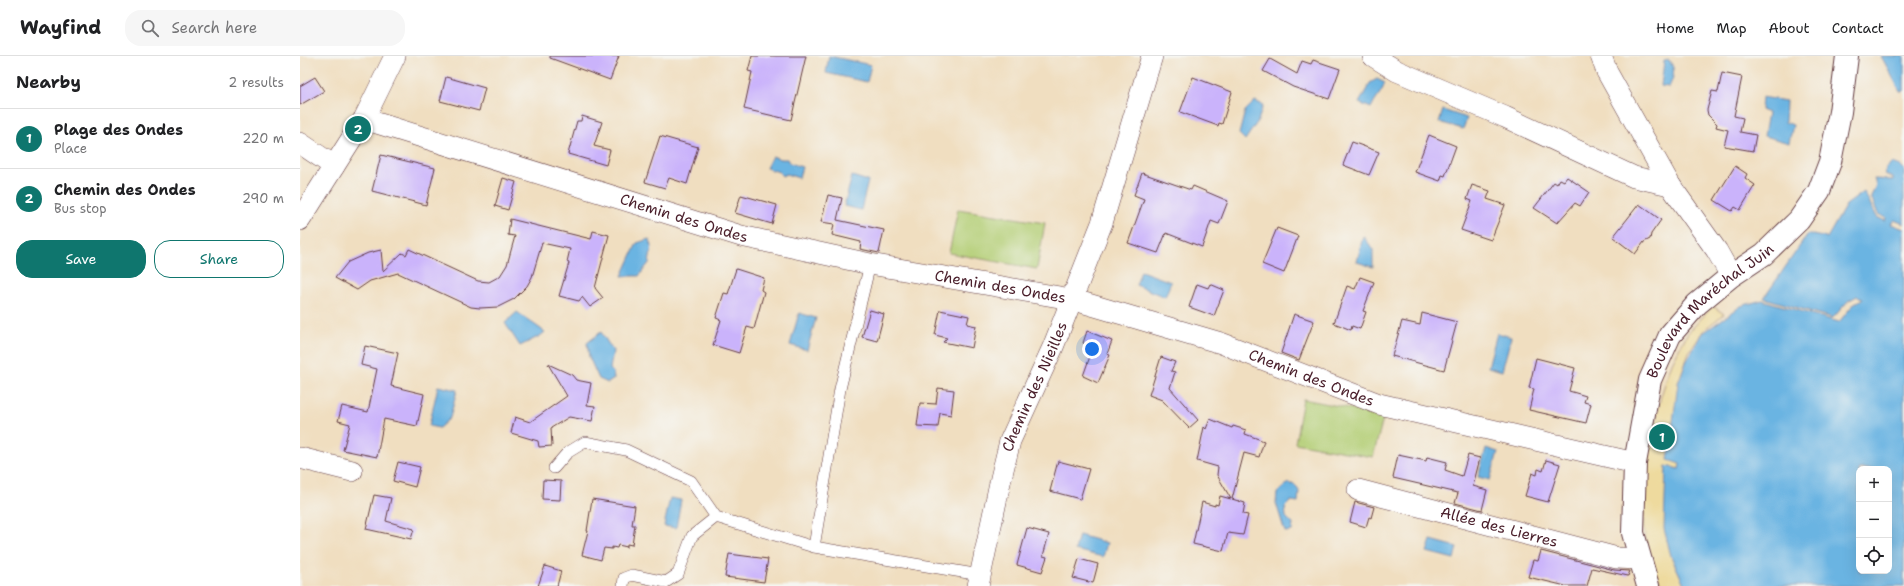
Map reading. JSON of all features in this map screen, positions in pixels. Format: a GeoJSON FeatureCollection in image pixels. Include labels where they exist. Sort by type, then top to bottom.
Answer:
{"type":"FeatureCollection","features":[{"type":"Feature","properties":{"kind":"street"},"geometry":{"type":"LineString","coordinates":[[300,220],[364,119],[396,56]]}},
{"type":"Feature","properties":{"kind":"street","name":"Chemin des Nieilles"},"geometry":{"type":"LineString","coordinates":[[979,581],[1010,441],[1053,347],[1070,299],[1102,223],[1152,56]]}},
{"type":"Feature","properties":{"kind":"street"},"geometry":{"type":"LineString","coordinates":[[1373,56],[1398,71],[1505,117],[1634,177],[1670,185]]}},
{"type":"Feature","properties":{"kind":"street"},"geometry":{"type":"LineString","coordinates":[[1601,56],[1607,72],[1670,185],[1717,251],[1731,276]]}},
{"type":"Feature","properties":{"kind":"street","name":"Boulevard Maréchal Juin"},"geometry":{"type":"LineString","coordinates":[[1648,586],[1633,533],[1635,463],[1650,380],[1670,335],[1697,304],[1731,276],[1764,254],[1799,220],[1819,191],[1830,162],[1840,112],[1847,56]]}},
{"type":"Feature","properties":{"kind":"street","name":"Chemin des Ondes"},"geometry":{"type":"LineString","coordinates":[[364,119],[741,236],[870,264],[1070,299],[1221,344],[1379,404],[1635,463]]}},
{"type":"Feature","properties":{"kind":"street"},"geometry":{"type":"LineString","coordinates":[[300,143],[334,166]]}},
{"type":"Feature","properties":{"kind":"street"},"geometry":{"type":"LineString","coordinates":[[300,458],[352,471]]}},
{"type":"Feature","properties":{"kind":"street","name":"Allée des Lierres"},"geometry":{"type":"LineString","coordinates":[[1358,490],[1617,558],[1640,559]]}},
{"type":"Feature","properties":{"kind":"lane"},"geometry":{"type":"LineString","coordinates":[[814,547],[840,389],[870,264]]}},
{"type":"Feature","properties":{"kind":"lane"},"geometry":{"type":"LineString","coordinates":[[554,468],[568,453],[585,442],[626,450],[691,481],[716,517],[814,547],[979,581]]}},
{"type":"Feature","properties":{"kind":"lane"},"geometry":{"type":"LineString","coordinates":[[622,586],[624,578],[632,575],[666,582],[678,574],[692,536],[716,517]]}},
{"type":"Feature","properties":{"kind":"green space"},"geometry":{"type":"Polygon","coordinates":[[[958,209],[1045,223],[1037,269],[949,253],[958,209]]]}},
{"type":"Feature","properties":{"kind":"green space"},"geometry":{"type":"Polygon","coordinates":[[[1303,399],[1384,415],[1373,457],[1295,443],[1303,399]]]}},
{"type":"Feature","properties":{"kind":"sand"},"geometry":{"type":"Polygon","coordinates":[[[1714,307],[1724,314],[1706,328],[1689,352],[1678,383],[1679,469],[1666,466],[1671,556],[1685,586],[1662,586],[1651,561],[1643,527],[1648,460],[1661,396],[1672,363],[1687,334],[1711,308],[1714,307]]]}},
{"type":"Feature","properties":{"kind":"water"},"geometry":{"type":"Polygon","coordinates":[[[829,56],[871,65],[867,82],[826,73],[829,56]]]}},
{"type":"Feature","properties":{"kind":"water"},"geometry":{"type":"Polygon","coordinates":[[[1881,56],[1904,56],[1904,91],[1900,91],[1881,56]]]}},
{"type":"Feature","properties":{"kind":"water"},"geometry":{"type":"Polygon","coordinates":[[[1669,60],[1673,67],[1674,73],[1672,80],[1669,87],[1661,86],[1664,61],[1669,60]]]}},
{"type":"Feature","properties":{"kind":"water"},"geometry":{"type":"Polygon","coordinates":[[[1377,79],[1385,83],[1371,108],[1359,103],[1370,83],[1377,79]]]}},
{"type":"Feature","properties":{"kind":"water"},"geometry":{"type":"Polygon","coordinates":[[[1762,97],[1786,101],[1785,122],[1793,125],[1789,143],[1764,136],[1768,113],[1761,110],[1762,97]]]}},
{"type":"Feature","properties":{"kind":"water"},"geometry":{"type":"Polygon","coordinates":[[[1255,101],[1263,105],[1258,121],[1245,140],[1239,134],[1245,111],[1255,101]]]}},
{"type":"Feature","properties":{"kind":"water"},"geometry":{"type":"Polygon","coordinates":[[[1443,110],[1467,118],[1463,129],[1439,122],[1443,110]]]}},
{"type":"Feature","properties":{"kind":"water"},"geometry":{"type":"Polygon","coordinates":[[[772,156],[787,159],[790,163],[802,167],[799,178],[786,174],[782,176],[779,172],[766,168],[772,156]]]}},
{"type":"Feature","properties":{"kind":"water"},"geometry":{"type":"Polygon","coordinates":[[[1891,163],[1901,166],[1904,169],[1904,224],[1894,220],[1891,224],[1904,229],[1904,586],[1685,586],[1671,556],[1664,529],[1666,466],[1679,469],[1680,464],[1668,460],[1678,383],[1687,360],[1703,333],[1741,306],[1762,300],[1839,322],[1852,306],[1863,298],[1857,296],[1848,301],[1833,318],[1764,298],[1808,234],[1827,238],[1846,205],[1864,192],[1877,217],[1885,221],[1886,218],[1878,214],[1871,197],[1876,185],[1874,179],[1893,180],[1893,178],[1885,175],[1886,169],[1891,163]]]}},
{"type":"Feature","properties":{"kind":"water"},"geometry":{"type":"Polygon","coordinates":[[[852,176],[868,181],[861,210],[844,206],[852,176]]]}},
{"type":"Feature","properties":{"kind":"water"},"geometry":{"type":"Polygon","coordinates":[[[1363,236],[1373,249],[1373,267],[1357,262],[1363,236]]]}},
{"type":"Feature","properties":{"kind":"water"},"geometry":{"type":"Polygon","coordinates":[[[649,239],[652,246],[649,263],[639,276],[622,276],[637,243],[649,239]]]}},
{"type":"Feature","properties":{"kind":"water"},"geometry":{"type":"Polygon","coordinates":[[[1141,271],[1171,282],[1165,297],[1136,285],[1141,271]]]}},
{"type":"Feature","properties":{"kind":"water"},"geometry":{"type":"Polygon","coordinates":[[[517,312],[545,332],[520,346],[505,323],[517,312]]]}},
{"type":"Feature","properties":{"kind":"water"},"geometry":{"type":"Polygon","coordinates":[[[799,313],[816,318],[807,350],[790,345],[799,313]]]}},
{"type":"Feature","properties":{"kind":"water"},"geometry":{"type":"Polygon","coordinates":[[[601,332],[613,351],[610,369],[613,372],[614,379],[608,383],[599,379],[589,357],[587,343],[601,332]]]}},
{"type":"Feature","properties":{"kind":"water"},"geometry":{"type":"Polygon","coordinates":[[[1497,333],[1511,337],[1502,371],[1488,367],[1497,333]]]}},
{"type":"Feature","properties":{"kind":"water"},"geometry":{"type":"Polygon","coordinates":[[[438,386],[457,390],[450,418],[439,428],[429,426],[438,386]]]}},
{"type":"Feature","properties":{"kind":"water"},"geometry":{"type":"Polygon","coordinates":[[[1486,448],[1498,452],[1490,480],[1478,477],[1486,448]]]}},
{"type":"Feature","properties":{"kind":"water"},"geometry":{"type":"Polygon","coordinates":[[[1288,483],[1295,485],[1299,491],[1298,502],[1291,501],[1285,507],[1286,517],[1293,524],[1292,531],[1285,532],[1276,503],[1277,493],[1288,483]]]}},
{"type":"Feature","properties":{"kind":"water"},"geometry":{"type":"Polygon","coordinates":[[[670,498],[681,500],[676,528],[664,526],[670,498]]]}},
{"type":"Feature","properties":{"kind":"water"},"geometry":{"type":"Polygon","coordinates":[[[1079,535],[1107,543],[1103,557],[1075,550],[1079,535]]]}},
{"type":"Feature","properties":{"kind":"water"},"geometry":{"type":"Polygon","coordinates":[[[1431,540],[1457,547],[1454,559],[1427,552],[1431,540]]]}},
{"type":"Feature","properties":{"kind":"building"},"geometry":{"type":"Polygon","coordinates":[[[550,56],[619,56],[610,80],[550,58],[550,56]]]}},
{"type":"Feature","properties":{"kind":"building"},"geometry":{"type":"Polygon","coordinates":[[[752,56],[806,56],[791,120],[744,109],[752,72],[748,71],[752,56]]]}},
{"type":"Feature","properties":{"kind":"building"},"geometry":{"type":"Polygon","coordinates":[[[1270,59],[1297,74],[1302,61],[1311,64],[1313,60],[1340,69],[1329,99],[1293,87],[1263,71],[1270,59]]]}},
{"type":"Feature","properties":{"kind":"building"},"geometry":{"type":"Polygon","coordinates":[[[1722,73],[1742,77],[1734,116],[1743,118],[1740,132],[1756,135],[1753,151],[1724,146],[1728,130],[1716,127],[1717,124],[1708,115],[1707,110],[1712,91],[1718,92],[1722,73]]]}},
{"type":"Feature","properties":{"kind":"building"},"geometry":{"type":"Polygon","coordinates":[[[315,77],[324,91],[300,105],[300,86],[315,77]]]}},
{"type":"Feature","properties":{"kind":"building"},"geometry":{"type":"Polygon","coordinates":[[[446,77],[485,88],[479,111],[440,101],[446,77]]]}},
{"type":"Feature","properties":{"kind":"building"},"geometry":{"type":"Polygon","coordinates":[[[1193,77],[1232,92],[1222,124],[1219,123],[1218,126],[1180,112],[1193,77]]]}},
{"type":"Feature","properties":{"kind":"building"},"geometry":{"type":"Polygon","coordinates":[[[582,116],[602,122],[594,146],[610,150],[606,165],[568,154],[577,121],[581,121],[582,116]]]}},
{"type":"Feature","properties":{"kind":"building"},"geometry":{"type":"Polygon","coordinates":[[[1429,135],[1456,146],[1445,176],[1442,175],[1440,181],[1415,172],[1429,135]]]}},
{"type":"Feature","properties":{"kind":"building"},"geometry":{"type":"Polygon","coordinates":[[[660,136],[698,147],[687,184],[669,178],[665,188],[645,182],[660,136]]]}},
{"type":"Feature","properties":{"kind":"building"},"geometry":{"type":"Polygon","coordinates":[[[1352,142],[1379,152],[1369,175],[1343,165],[1352,142]]]}},
{"type":"Feature","properties":{"kind":"building"},"geometry":{"type":"Polygon","coordinates":[[[381,155],[435,168],[426,205],[372,191],[381,155]]]}},
{"type":"Feature","properties":{"kind":"building"},"geometry":{"type":"Polygon","coordinates":[[[1735,166],[1747,174],[1745,178],[1755,185],[1740,210],[1735,207],[1732,211],[1714,200],[1735,166]]]}},
{"type":"Feature","properties":{"kind":"building"},"geometry":{"type":"Polygon","coordinates":[[[1142,173],[1191,190],[1193,186],[1228,201],[1219,224],[1211,221],[1202,247],[1166,233],[1158,253],[1128,243],[1144,199],[1134,195],[1142,173]]]}},
{"type":"Feature","properties":{"kind":"building"},"geometry":{"type":"Polygon","coordinates":[[[1567,177],[1589,192],[1580,206],[1575,203],[1557,223],[1534,208],[1554,182],[1557,184],[1560,179],[1564,181],[1567,177]]]}},
{"type":"Feature","properties":{"kind":"building"},"geometry":{"type":"Polygon","coordinates":[[[503,178],[516,182],[508,210],[495,206],[503,178]]]}},
{"type":"Feature","properties":{"kind":"building"},"geometry":{"type":"Polygon","coordinates":[[[1472,185],[1490,191],[1487,199],[1505,205],[1491,240],[1461,230],[1472,201],[1467,199],[1472,185]]]}},
{"type":"Feature","properties":{"kind":"building"},"geometry":{"type":"Polygon","coordinates":[[[741,195],[777,205],[772,224],[735,213],[741,195]]]}},
{"type":"Feature","properties":{"kind":"building"},"geometry":{"type":"Polygon","coordinates":[[[828,195],[842,198],[837,220],[884,230],[879,253],[860,249],[861,242],[832,235],[834,224],[821,222],[828,195]]]}},
{"type":"Feature","properties":{"kind":"building"},"geometry":{"type":"Polygon","coordinates":[[[1639,204],[1661,220],[1651,234],[1650,239],[1644,242],[1635,254],[1613,237],[1639,204]]]}},
{"type":"Feature","properties":{"kind":"building"},"geometry":{"type":"Polygon","coordinates":[[[510,219],[591,239],[593,231],[609,235],[595,288],[603,298],[590,307],[582,297],[579,301],[559,296],[569,263],[567,262],[570,249],[542,243],[532,277],[527,286],[514,299],[498,307],[471,307],[398,273],[370,281],[357,290],[335,278],[348,262],[368,253],[381,250],[383,271],[402,253],[406,255],[409,249],[478,281],[489,282],[500,276],[507,265],[515,236],[508,235],[510,219]]]}},
{"type":"Feature","properties":{"kind":"building"},"geometry":{"type":"Polygon","coordinates":[[[1277,228],[1298,236],[1284,273],[1262,264],[1277,228]]]}},
{"type":"Feature","properties":{"kind":"building"},"geometry":{"type":"Polygon","coordinates":[[[736,269],[764,278],[761,290],[764,292],[754,329],[747,327],[739,353],[713,345],[721,320],[716,318],[724,293],[728,294],[736,269]]]}},
{"type":"Feature","properties":{"kind":"building"},"geometry":{"type":"Polygon","coordinates":[[[1360,277],[1374,282],[1363,311],[1366,312],[1360,329],[1352,326],[1351,330],[1334,323],[1347,286],[1355,289],[1360,277]]]}},
{"type":"Feature","properties":{"kind":"building"},"geometry":{"type":"Polygon","coordinates":[[[1197,284],[1208,288],[1210,284],[1224,290],[1214,316],[1189,307],[1197,284]]]}},
{"type":"Feature","properties":{"kind":"building"},"geometry":{"type":"Polygon","coordinates":[[[870,310],[884,314],[877,341],[862,337],[870,310]]]}},
{"type":"Feature","properties":{"kind":"building"},"geometry":{"type":"Polygon","coordinates":[[[940,310],[969,316],[967,324],[976,326],[972,348],[943,342],[947,338],[935,335],[940,310]]]}},
{"type":"Feature","properties":{"kind":"building"},"geometry":{"type":"Polygon","coordinates":[[[1422,313],[1457,322],[1444,370],[1392,356],[1402,321],[1420,325],[1422,313]]]}},
{"type":"Feature","properties":{"kind":"building"},"geometry":{"type":"Polygon","coordinates":[[[1294,314],[1314,321],[1299,360],[1281,353],[1294,314]]]}},
{"type":"Feature","properties":{"kind":"building"},"geometry":{"type":"Polygon","coordinates":[[[1087,331],[1112,341],[1107,354],[1110,355],[1098,383],[1083,376],[1093,348],[1083,343],[1087,331]]]}},
{"type":"Feature","properties":{"kind":"building"},"geometry":{"type":"Polygon","coordinates":[[[365,346],[398,353],[391,386],[424,394],[417,426],[384,419],[377,457],[343,450],[350,424],[338,421],[342,406],[368,412],[377,369],[361,365],[365,346]]]}},
{"type":"Feature","properties":{"kind":"building"},"geometry":{"type":"Polygon","coordinates":[[[1161,357],[1175,362],[1171,371],[1175,372],[1170,388],[1198,420],[1189,428],[1162,400],[1149,395],[1161,357]]]}},
{"type":"Feature","properties":{"kind":"building"},"geometry":{"type":"Polygon","coordinates":[[[1536,358],[1575,368],[1569,391],[1586,396],[1584,402],[1591,404],[1586,423],[1529,410],[1534,389],[1529,388],[1536,358]]]}},
{"type":"Feature","properties":{"kind":"building"},"geometry":{"type":"Polygon","coordinates":[[[548,364],[572,375],[576,380],[591,383],[587,405],[595,406],[592,421],[569,417],[551,428],[552,446],[539,447],[538,441],[511,433],[515,417],[530,422],[567,396],[548,364]]]}},
{"type":"Feature","properties":{"kind":"building"},"geometry":{"type":"Polygon","coordinates":[[[938,388],[954,390],[951,415],[940,413],[938,427],[917,426],[920,403],[936,404],[938,388]]]}},
{"type":"Feature","properties":{"kind":"building"},"geometry":{"type":"Polygon","coordinates":[[[1210,419],[1232,428],[1233,426],[1246,430],[1245,434],[1264,441],[1259,457],[1244,453],[1232,499],[1245,503],[1243,514],[1248,515],[1243,535],[1228,533],[1223,551],[1193,544],[1202,502],[1215,506],[1215,504],[1218,505],[1220,496],[1231,499],[1217,475],[1218,467],[1197,461],[1204,427],[1206,429],[1210,419]]]}},
{"type":"Feature","properties":{"kind":"building"},"geometry":{"type":"Polygon","coordinates":[[[1398,455],[1426,461],[1427,457],[1447,462],[1445,470],[1462,476],[1468,455],[1480,458],[1473,486],[1487,490],[1482,510],[1455,503],[1458,493],[1393,478],[1398,455]]]}},
{"type":"Feature","properties":{"kind":"building"},"geometry":{"type":"Polygon","coordinates":[[[1546,460],[1560,464],[1548,502],[1525,496],[1532,473],[1537,475],[1538,469],[1543,471],[1546,460]]]}},
{"type":"Feature","properties":{"kind":"building"},"geometry":{"type":"Polygon","coordinates":[[[1058,461],[1089,469],[1080,499],[1050,491],[1058,461]]]}},
{"type":"Feature","properties":{"kind":"building"},"geometry":{"type":"Polygon","coordinates":[[[398,462],[420,467],[415,487],[393,481],[398,462]]]}},
{"type":"Feature","properties":{"kind":"building"},"geometry":{"type":"Polygon","coordinates":[[[543,480],[561,481],[560,500],[542,499],[543,480]]]}},
{"type":"Feature","properties":{"kind":"building"},"geometry":{"type":"Polygon","coordinates":[[[374,495],[391,498],[386,521],[414,529],[411,539],[366,529],[374,495]]]}},
{"type":"Feature","properties":{"kind":"building"},"geometry":{"type":"Polygon","coordinates":[[[592,499],[635,506],[632,525],[635,525],[632,545],[627,544],[627,547],[618,545],[617,548],[612,547],[612,549],[604,548],[601,560],[582,555],[588,531],[592,499]]]}},
{"type":"Feature","properties":{"kind":"building"},"geometry":{"type":"Polygon","coordinates":[[[1355,502],[1374,507],[1371,518],[1369,517],[1366,527],[1350,522],[1355,502]]]}},
{"type":"Feature","properties":{"kind":"building"},"geometry":{"type":"Polygon","coordinates":[[[1027,528],[1049,534],[1043,556],[1047,557],[1042,572],[1017,565],[1027,528]]]}},
{"type":"Feature","properties":{"kind":"building"},"geometry":{"type":"Polygon","coordinates":[[[1541,551],[1614,570],[1630,571],[1628,576],[1592,568],[1587,586],[1566,586],[1528,577],[1533,560],[1538,561],[1541,551]]]}},
{"type":"Feature","properties":{"kind":"building"},"geometry":{"type":"Polygon","coordinates":[[[729,554],[768,559],[764,582],[725,577],[729,554]]]}},
{"type":"Feature","properties":{"kind":"building"},"geometry":{"type":"Polygon","coordinates":[[[1079,559],[1098,564],[1093,583],[1073,578],[1079,559]]]}},
{"type":"Feature","properties":{"kind":"building"},"geometry":{"type":"Polygon","coordinates":[[[545,566],[561,571],[557,586],[538,586],[545,566]]]}},
{"type":"Feature","properties":{"kind":"place","name":"Chemin des Ondes"},"geometry":{"type":"Point","coordinates":[358,129]}},
{"type":"Feature","properties":{"kind":"place","name":"Plage des Ondes"},"geometry":{"type":"Point","coordinates":[1662,437]}}]}
